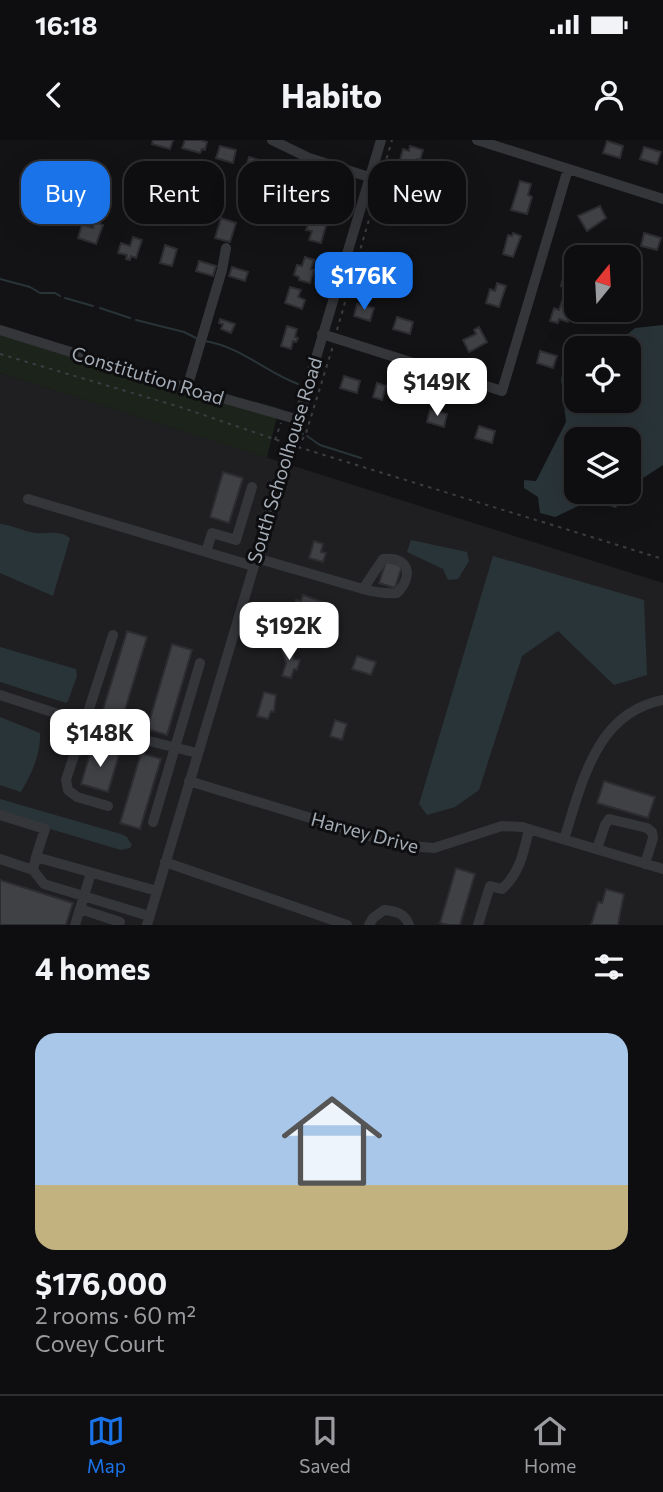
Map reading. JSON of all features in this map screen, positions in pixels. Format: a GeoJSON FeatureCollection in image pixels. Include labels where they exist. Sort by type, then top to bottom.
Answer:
{"type":"FeatureCollection","features":[{"type":"Feature","properties":{"kind":"street"},"geometry":{"type":"LineString","coordinates":[[272,140],[309,158],[368,177]]}},
{"type":"Feature","properties":{"kind":"street","name":"South Schoolhouse Road"},"geometry":{"type":"LineString","coordinates":[[374,161],[380,140]]}},
{"type":"Feature","properties":{"kind":"street"},"geometry":{"type":"LineString","coordinates":[[477,140],[663,199]]}},
{"type":"Feature","properties":{"kind":"street"},"geometry":{"type":"LineString","coordinates":[[322,334],[502,391],[568,169]]}},
{"type":"Feature","properties":{"kind":"street","name":"South Schoolhouse Road"},"geometry":{"type":"LineString","coordinates":[[148,921],[368,180]]}},
{"type":"Feature","properties":{"kind":"street"},"geometry":{"type":"LineString","coordinates":[[187,388],[226,248]]}},
{"type":"Feature","properties":{"kind":"street","name":"Constitution Road"},"geometry":{"type":"LineString","coordinates":[[0,330],[296,419]]}},
{"type":"Feature","properties":{"kind":"street"},"geometry":{"type":"LineString","coordinates":[[206,552],[212,534],[236,540],[252,487]]}},
{"type":"Feature","properties":{"kind":"street"},"geometry":{"type":"LineString","coordinates":[[28,499],[206,552],[363,589]]}},
{"type":"Feature","properties":{"kind":"street"},"geometry":{"type":"LineString","coordinates":[[108,806],[77,797],[68,790],[66,780],[113,635]]}},
{"type":"Feature","properties":{"kind":"street"},"geometry":{"type":"LineString","coordinates":[[153,822],[200,663]]}},
{"type":"Feature","properties":{"kind":"street"},"geometry":{"type":"LineString","coordinates":[[0,695],[85,723],[197,753]]}},
{"type":"Feature","properties":{"kind":"street"},"geometry":{"type":"LineString","coordinates":[[564,839],[591,758],[604,737],[620,719],[638,708],[663,700]]}},
{"type":"Feature","properties":{"kind":"street","name":"Harvey Drive"},"geometry":{"type":"LineString","coordinates":[[189,781],[416,848],[434,848],[502,826],[529,829],[663,869]]}},
{"type":"Feature","properties":{"kind":"street"},"geometry":{"type":"LineString","coordinates":[[0,815],[45,829],[33,870]]}},
{"type":"Feature","properties":{"kind":"street"},"geometry":{"type":"LineString","coordinates":[[597,849],[609,819],[647,828],[652,832],[653,838],[645,864]]}},
{"type":"Feature","properties":{"kind":"street"},"geometry":{"type":"LineString","coordinates":[[478,925],[490,886],[502,889],[516,872],[529,829]]}},
{"type":"Feature","properties":{"kind":"street"},"geometry":{"type":"LineString","coordinates":[[36,857],[157,891]]}},
{"type":"Feature","properties":{"kind":"street"},"geometry":{"type":"LineString","coordinates":[[0,859],[33,870],[44,884],[84,896],[148,921]]}},
{"type":"Feature","properties":{"kind":"street"},"geometry":{"type":"LineString","coordinates":[[165,862],[347,925]]}},
{"type":"Feature","properties":{"kind":"street"},"geometry":{"type":"LineString","coordinates":[[75,925],[91,873]]}},
{"type":"Feature","properties":{"kind":"street"},"geometry":{"type":"LineString","coordinates":[[80,909],[102,921],[120,922],[120,925]]}},
{"type":"Feature","properties":{"kind":"street"},"geometry":{"type":"LineString","coordinates":[[369,925],[373,918],[384,910],[396,911],[409,925]]}},
{"type":"Feature","properties":{"kind":"path"},"geometry":{"type":"LineString","coordinates":[[298,447],[306,433],[392,140]]}},
{"type":"Feature","properties":{"kind":"path"},"geometry":{"type":"LineString","coordinates":[[0,354],[180,407],[283,442]]}},
{"type":"Feature","properties":{"kind":"path"},"geometry":{"type":"LineString","coordinates":[[275,440],[284,415]]}},
{"type":"Feature","properties":{"kind":"path"},"geometry":{"type":"LineString","coordinates":[[293,445],[663,559]]}},
{"type":"Feature","properties":{"kind":"shaded area"},"geometry":{"type":"Polygon","coordinates":[[[663,325],[663,465],[641,479],[641,427],[564,427],[564,504],[583,504],[555,517],[540,513],[538,497],[524,488],[524,480],[536,481],[566,422],[565,413],[641,413],[641,336],[625,336],[635,328],[663,325]]]}},
{"type":"Feature","properties":{"kind":"shaded area"},"geometry":{"type":"Polygon","coordinates":[[[0,327],[149,373],[279,408],[267,458],[0,373],[0,327]]]}},
{"type":"Feature","properties":{"kind":"shaded area"},"geometry":{"type":"Polygon","coordinates":[[[564,372],[564,404],[561,378],[564,372]]]}},
{"type":"Feature","properties":{"kind":"shaded area"},"geometry":{"type":"Polygon","coordinates":[[[0,373],[663,583],[663,925],[0,925],[0,373]]]}},
{"type":"Feature","properties":{"kind":"shaded area"},"geometry":{"type":"Polygon","coordinates":[[[0,524],[35,533],[62,534],[70,538],[53,596],[0,573],[0,524]]]}},
{"type":"Feature","properties":{"kind":"shaded area"},"geometry":{"type":"Polygon","coordinates":[[[411,540],[467,552],[469,561],[458,579],[448,580],[443,569],[407,552],[411,540]]]}},
{"type":"Feature","properties":{"kind":"shaded area"},"geometry":{"type":"Polygon","coordinates":[[[493,556],[644,600],[647,675],[614,685],[558,631],[522,656],[479,790],[455,807],[427,815],[419,804],[493,556]]]}},
{"type":"Feature","properties":{"kind":"shaded area"},"geometry":{"type":"Polygon","coordinates":[[[0,647],[76,669],[77,676],[68,701],[66,703],[0,682],[0,647]]]}},
{"type":"Feature","properties":{"kind":"shaded area"},"geometry":{"type":"Polygon","coordinates":[[[0,717],[40,733],[35,764],[21,792],[0,785],[0,717]]]}},
{"type":"Feature","properties":{"kind":"shaded area"},"geometry":{"type":"Polygon","coordinates":[[[0,799],[121,834],[127,837],[132,845],[121,850],[0,814],[0,799]]]}},
{"type":"Feature","properties":{"kind":"building"},"geometry":{"type":"Polygon","coordinates":[[[153,140],[173,140],[170,149],[152,144],[153,140]]]}},
{"type":"Feature","properties":{"kind":"building"},"geometry":{"type":"Polygon","coordinates":[[[185,140],[207,142],[205,150],[202,149],[200,153],[182,148],[185,140]]]}},
{"type":"Feature","properties":{"kind":"building"},"geometry":{"type":"Polygon","coordinates":[[[607,141],[623,146],[620,158],[603,153],[607,141]]]}},
{"type":"Feature","properties":{"kind":"building"},"geometry":{"type":"Polygon","coordinates":[[[220,146],[236,150],[233,163],[216,158],[220,146]]]}},
{"type":"Feature","properties":{"kind":"building"},"geometry":{"type":"Polygon","coordinates":[[[410,146],[423,150],[420,160],[400,161],[403,149],[409,151],[410,146]]]}},
{"type":"Feature","properties":{"kind":"building"},"geometry":{"type":"Polygon","coordinates":[[[644,147],[661,152],[657,164],[640,159],[644,147]]]}},
{"type":"Feature","properties":{"kind":"building"},"geometry":{"type":"Polygon","coordinates":[[[520,181],[531,184],[528,195],[532,197],[527,214],[511,210],[520,181]]]}},
{"type":"Feature","properties":{"kind":"building"},"geometry":{"type":"Polygon","coordinates":[[[600,206],[606,218],[587,231],[578,216],[600,206]]]}},
{"type":"Feature","properties":{"kind":"building"},"geometry":{"type":"Polygon","coordinates":[[[224,219],[236,223],[230,242],[215,238],[219,224],[224,224],[224,219]]]}},
{"type":"Feature","properties":{"kind":"building"},"geometry":{"type":"Polygon","coordinates":[[[94,224],[103,225],[96,244],[78,238],[82,225],[93,228],[94,224]]]}},
{"type":"Feature","properties":{"kind":"building"},"geometry":{"type":"Polygon","coordinates":[[[309,224],[326,224],[321,243],[309,240],[312,231],[306,230],[309,224]]]}},
{"type":"Feature","properties":{"kind":"building"},"geometry":{"type":"Polygon","coordinates":[[[513,233],[521,236],[513,257],[503,254],[508,235],[512,236],[513,233]]]}},
{"type":"Feature","properties":{"kind":"building"},"geometry":{"type":"Polygon","coordinates":[[[644,233],[661,238],[657,250],[641,246],[644,233]]]}},
{"type":"Feature","properties":{"kind":"building"},"geometry":{"type":"Polygon","coordinates":[[[133,237],[142,240],[136,258],[131,256],[130,260],[126,259],[127,255],[118,253],[121,243],[130,246],[133,237]]]}},
{"type":"Feature","properties":{"kind":"building"},"geometry":{"type":"Polygon","coordinates":[[[165,245],[177,249],[172,266],[160,263],[165,245]]]}},
{"type":"Feature","properties":{"kind":"building"},"geometry":{"type":"Polygon","coordinates":[[[305,257],[314,260],[310,283],[299,280],[299,277],[294,275],[297,265],[302,266],[305,257]]]}},
{"type":"Feature","properties":{"kind":"building"},"geometry":{"type":"Polygon","coordinates":[[[199,261],[216,266],[213,276],[196,271],[199,261]]]}},
{"type":"Feature","properties":{"kind":"building"},"geometry":{"type":"Polygon","coordinates":[[[232,267],[248,272],[245,281],[229,276],[232,267]]]}},
{"type":"Feature","properties":{"kind":"building"},"geometry":{"type":"Polygon","coordinates":[[[497,283],[506,286],[499,307],[486,303],[490,289],[495,291],[497,283]]]}},
{"type":"Feature","properties":{"kind":"building"},"geometry":{"type":"Polygon","coordinates":[[[290,287],[301,290],[298,297],[305,300],[302,309],[285,303],[290,287]]]}},
{"type":"Feature","properties":{"kind":"building"},"geometry":{"type":"Polygon","coordinates":[[[564,302],[564,321],[559,319],[558,323],[550,321],[554,308],[559,310],[564,302]]]}},
{"type":"Feature","properties":{"kind":"building"},"geometry":{"type":"Polygon","coordinates":[[[357,304],[374,308],[370,321],[354,316],[357,304]]]}},
{"type":"Feature","properties":{"kind":"building"},"geometry":{"type":"Polygon","coordinates":[[[397,317],[413,322],[410,334],[393,329],[397,317]]]}},
{"type":"Feature","properties":{"kind":"building"},"geometry":{"type":"Polygon","coordinates":[[[220,319],[235,324],[231,333],[221,329],[223,324],[219,323],[220,319]]]}},
{"type":"Feature","properties":{"kind":"building"},"geometry":{"type":"Polygon","coordinates":[[[287,326],[297,329],[295,337],[298,338],[296,342],[293,341],[291,349],[281,346],[287,326]]]}},
{"type":"Feature","properties":{"kind":"building"},"geometry":{"type":"Polygon","coordinates":[[[479,327],[487,342],[469,352],[463,340],[476,334],[474,330],[479,327]]]}},
{"type":"Feature","properties":{"kind":"building"},"geometry":{"type":"Polygon","coordinates":[[[540,351],[557,356],[553,368],[537,363],[540,351]]]}},
{"type":"Feature","properties":{"kind":"building"},"geometry":{"type":"Polygon","coordinates":[[[344,376],[360,381],[357,393],[340,388],[344,376]]]}},
{"type":"Feature","properties":{"kind":"building"},"geometry":{"type":"Polygon","coordinates":[[[377,383],[386,386],[382,400],[373,397],[377,383]]]}},
{"type":"Feature","properties":{"kind":"building"},"geometry":{"type":"Polygon","coordinates":[[[396,384],[413,389],[409,402],[392,397],[396,384]]]}},
{"type":"Feature","properties":{"kind":"building"},"geometry":{"type":"Polygon","coordinates":[[[430,410],[447,414],[444,427],[427,422],[430,410]]]}},
{"type":"Feature","properties":{"kind":"building"},"geometry":{"type":"Polygon","coordinates":[[[479,426],[495,431],[492,443],[475,438],[479,426]]]}},
{"type":"Feature","properties":{"kind":"building"},"geometry":{"type":"Polygon","coordinates":[[[223,472],[243,478],[229,523],[210,517],[223,472]]]}},
{"type":"Feature","properties":{"kind":"building"},"geometry":{"type":"Polygon","coordinates":[[[314,541],[323,544],[321,552],[326,553],[323,562],[309,558],[314,541]]]}},
{"type":"Feature","properties":{"kind":"building"},"geometry":{"type":"Polygon","coordinates":[[[386,561],[402,566],[395,588],[379,583],[386,561]]]}},
{"type":"Feature","properties":{"kind":"building"},"geometry":{"type":"Polygon","coordinates":[[[303,595],[323,602],[319,612],[309,609],[307,615],[293,610],[296,600],[301,601],[303,595]]]}},
{"type":"Feature","properties":{"kind":"building"},"geometry":{"type":"Polygon","coordinates":[[[127,631],[147,637],[122,720],[102,713],[127,631]]]}},
{"type":"Feature","properties":{"kind":"building"},"geometry":{"type":"Polygon","coordinates":[[[172,644],[192,650],[167,735],[147,729],[172,644]]]}},
{"type":"Feature","properties":{"kind":"building"},"geometry":{"type":"Polygon","coordinates":[[[290,645],[294,659],[300,660],[291,678],[282,676],[286,663],[281,646],[290,645]]]}},
{"type":"Feature","properties":{"kind":"building"},"geometry":{"type":"Polygon","coordinates":[[[357,656],[376,662],[371,675],[352,669],[357,656]]]}},
{"type":"Feature","properties":{"kind":"building"},"geometry":{"type":"Polygon","coordinates":[[[264,692],[276,695],[274,712],[271,711],[268,719],[257,716],[264,692]]]}},
{"type":"Feature","properties":{"kind":"building"},"geometry":{"type":"Polygon","coordinates":[[[335,720],[347,724],[342,740],[330,736],[335,720]]]}},
{"type":"Feature","properties":{"kind":"building"},"geometry":{"type":"Polygon","coordinates":[[[92,747],[119,755],[108,792],[81,784],[92,747]]]}},
{"type":"Feature","properties":{"kind":"building"},"geometry":{"type":"Polygon","coordinates":[[[141,753],[161,759],[140,829],[120,823],[141,753]]]}},
{"type":"Feature","properties":{"kind":"building"},"geometry":{"type":"Polygon","coordinates":[[[604,781],[655,797],[648,818],[597,803],[604,781]]]}},
{"type":"Feature","properties":{"kind":"building"},"geometry":{"type":"Polygon","coordinates":[[[456,868],[475,874],[460,925],[448,925],[440,923],[456,868]]]}},
{"type":"Feature","properties":{"kind":"building"},"geometry":{"type":"Polygon","coordinates":[[[0,880],[73,903],[66,925],[0,925],[0,880]]]}},
{"type":"Feature","properties":{"kind":"building"},"geometry":{"type":"Polygon","coordinates":[[[606,889],[624,894],[618,925],[591,925],[598,902],[602,903],[606,889]]]}},
{"type":"Feature","properties":{"kind":"waterway"},"geometry":{"type":"LineString","coordinates":[[0,279],[30,287],[40,293],[55,293],[60,296]]}},
{"type":"Feature","properties":{"kind":"waterway"},"geometry":{"type":"LineString","coordinates":[[65,298],[93,306]]}},
{"type":"Feature","properties":{"kind":"waterway"},"geometry":{"type":"LineString","coordinates":[[100,308],[130,318]]}},
{"type":"Feature","properties":{"kind":"waterway"},"geometry":{"type":"LineString","coordinates":[[136,320],[184,332],[198,339]]}},
{"type":"Feature","properties":{"kind":"waterway"},"geometry":{"type":"LineString","coordinates":[[205,341],[242,354],[298,384]]}},
{"type":"Feature","properties":{"kind":"waterway"},"geometry":{"type":"LineString","coordinates":[[303,434],[301,430],[313,388]]}},
{"type":"Feature","properties":{"kind":"waterway"},"geometry":{"type":"LineString","coordinates":[[307,436],[320,445],[361,458]]}}]}
